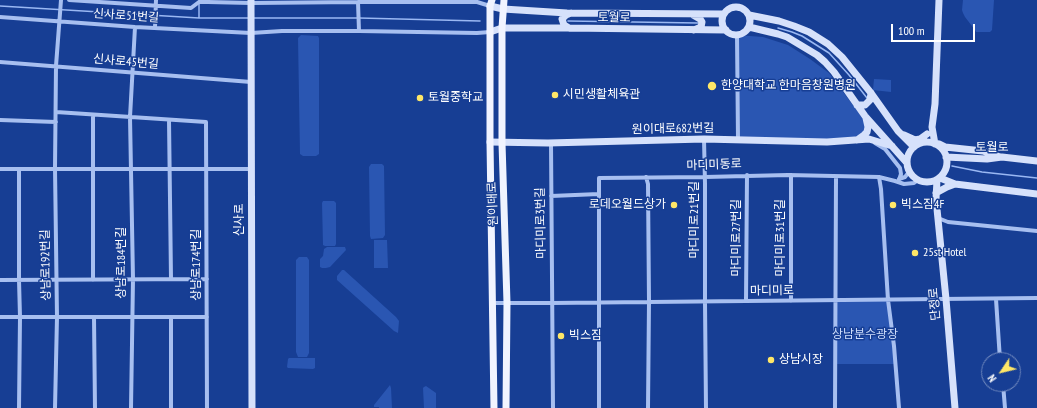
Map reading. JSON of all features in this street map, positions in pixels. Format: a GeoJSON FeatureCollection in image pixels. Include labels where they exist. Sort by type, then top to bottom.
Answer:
{"type":"FeatureCollection","features":[{"type":"Feature","properties":{"kind":"main road","name":"원이대로"},"geometry":{"type":"LineString","coordinates":[[504,0],[502,28],[502,142],[507,303],[506,408]]}},
{"type":"Feature","properties":{"kind":"main road","name":"원이대로"},"geometry":{"type":"LineString","coordinates":[[491,3],[490,142],[494,408]]}},
{"type":"Feature","properties":{"kind":"street"},"geometry":{"type":"LineString","coordinates":[[69,0],[120,2],[156,7],[192,8],[197,1],[251,4],[358,2],[491,3]]}},
{"type":"Feature","properties":{"kind":"street"},"geometry":{"type":"LineString","coordinates":[[155,26],[156,0]]}},
{"type":"Feature","properties":{"kind":"street"},"geometry":{"type":"LineString","coordinates":[[939,0],[935,104],[932,127],[935,143],[942,149],[946,157],[946,168],[944,173],[938,179],[927,182],[918,180],[909,172],[907,163],[908,154],[914,147],[929,142],[935,143],[945,147],[983,151],[1002,157]]}},
{"type":"Feature","properties":{"kind":"street","name":"상남로192번길"},"geometry":{"type":"LineString","coordinates":[[55,408],[56,66],[61,1]]}},
{"type":"Feature","properties":{"kind":"street"},"geometry":{"type":"LineString","coordinates":[[358,2],[359,31]]}},
{"type":"Feature","properties":{"kind":"street","name":"토월로"},"geometry":{"type":"LineString","coordinates":[[491,3],[503,9],[571,13],[723,14]]}},
{"type":"Feature","properties":{"kind":"street","name":"신사로"},"geometry":{"type":"LineString","coordinates":[[251,4],[252,408]]}},
{"type":"Feature","properties":{"kind":"street"},"geometry":{"type":"LineString","coordinates":[[737,6],[745,9],[749,15],[751,21],[745,32],[733,35],[723,26],[723,14],[732,7],[737,6]]}},
{"type":"Feature","properties":{"kind":"street"},"geometry":{"type":"LineString","coordinates":[[569,28],[564,25],[562,19],[571,13]]}},
{"type":"Feature","properties":{"kind":"street"},"geometry":{"type":"LineString","coordinates":[[692,14],[702,22],[701,26],[694,30]]}},
{"type":"Feature","properties":{"kind":"street"},"geometry":{"type":"LineString","coordinates":[[749,15],[780,21],[809,32],[828,44],[842,57],[898,131],[914,147]]}},
{"type":"Feature","properties":{"kind":"street","name":"신사로51번길"},"geometry":{"type":"LineString","coordinates":[[0,16],[135,27],[155,26],[251,33],[282,31],[490,32]]}},
{"type":"Feature","properties":{"kind":"street"},"geometry":{"type":"LineString","coordinates":[[776,33],[770,27],[773,23],[780,21]]}},
{"type":"Feature","properties":{"kind":"street","name":"상남로184번길"},"geometry":{"type":"LineString","coordinates":[[132,408],[130,117],[135,27]]}},
{"type":"Feature","properties":{"kind":"street"},"geometry":{"type":"LineString","coordinates":[[749,27],[787,37],[817,55],[834,72],[865,116],[907,163]]}},
{"type":"Feature","properties":{"kind":"street","name":"토월로"},"geometry":{"type":"LineString","coordinates":[[490,32],[502,28],[726,30]]}},
{"type":"Feature","properties":{"kind":"street"},"geometry":{"type":"LineString","coordinates":[[737,35],[738,140]]}},
{"type":"Feature","properties":{"kind":"street","name":"신사로45번길"},"geometry":{"type":"LineString","coordinates":[[0,62],[251,82]]}},
{"type":"Feature","properties":{"kind":"street"},"geometry":{"type":"LineString","coordinates":[[858,105],[865,105],[870,100],[871,94]]}},
{"type":"Feature","properties":{"kind":"street"},"geometry":{"type":"LineString","coordinates":[[56,112],[169,120],[170,279]]}},
{"type":"Feature","properties":{"kind":"street"},"geometry":{"type":"LineString","coordinates":[[93,115],[93,280]]}},
{"type":"Feature","properties":{"kind":"street"},"geometry":{"type":"LineString","coordinates":[[865,116],[868,127],[867,132],[860,140],[876,144],[885,149],[900,168],[901,174],[897,180]]}},
{"type":"Feature","properties":{"kind":"street"},"geometry":{"type":"LineString","coordinates":[[0,120],[56,122]]}},
{"type":"Feature","properties":{"kind":"street","name":"상남로174번길"},"geometry":{"type":"LineString","coordinates":[[169,120],[206,122],[207,408]]}},
{"type":"Feature","properties":{"kind":"street"},"geometry":{"type":"LineString","coordinates":[[923,143],[932,127]]}},
{"type":"Feature","properties":{"kind":"street"},"geometry":{"type":"LineString","coordinates":[[898,131],[915,140],[920,139],[927,134]]}},
{"type":"Feature","properties":{"kind":"street","name":"원이대로682번길"},"geometry":{"type":"LineString","coordinates":[[490,142],[551,143],[704,139],[827,142],[869,139],[892,146]]}},
{"type":"Feature","properties":{"kind":"street","name":"마디미로21번길"},"geometry":{"type":"LineString","coordinates":[[704,139],[706,408]]}},
{"type":"Feature","properties":{"kind":"street","name":"마디미로3번길"},"geometry":{"type":"LineString","coordinates":[[551,143],[553,408]]}},
{"type":"Feature","properties":{"kind":"street","name":"토월로"},"geometry":{"type":"LineString","coordinates":[[946,157],[988,159],[1002,157],[1037,161]]}},
{"type":"Feature","properties":{"kind":"street"},"geometry":{"type":"LineString","coordinates":[[0,169],[251,169]]}},
{"type":"Feature","properties":{"kind":"street"},"geometry":{"type":"LineString","coordinates":[[19,169],[19,408]]}},
{"type":"Feature","properties":{"kind":"street"},"geometry":{"type":"LineString","coordinates":[[897,180],[905,177],[909,172]]}},
{"type":"Feature","properties":{"kind":"street","name":"마디미로27번길"},"geometry":{"type":"LineString","coordinates":[[746,301],[747,175]]}},
{"type":"Feature","properties":{"kind":"street","name":"마디미동로"},"geometry":{"type":"LineString","coordinates":[[599,194],[598,178],[791,175],[879,178],[897,180],[904,184],[914,183],[918,180]]}},
{"type":"Feature","properties":{"kind":"street","name":"마디미로31번길"},"geometry":{"type":"LineString","coordinates":[[791,175],[791,301]]}},
{"type":"Feature","properties":{"kind":"street"},"geometry":{"type":"LineString","coordinates":[[835,408],[836,176]]}},
{"type":"Feature","properties":{"kind":"street"},"geometry":{"type":"LineString","coordinates":[[646,177],[648,184],[648,408]]}},
{"type":"Feature","properties":{"kind":"street"},"geometry":{"type":"LineString","coordinates":[[879,178],[888,300],[894,346],[899,408]]}},
{"type":"Feature","properties":{"kind":"street"},"geometry":{"type":"LineString","coordinates":[[938,179],[955,184],[1037,194]]}},
{"type":"Feature","properties":{"kind":"street","name":"단정로"},"geometry":{"type":"LineString","coordinates":[[938,179],[936,196],[955,408]]}},
{"type":"Feature","properties":{"kind":"street","name":"단정로"},"geometry":{"type":"LineString","coordinates":[[927,182],[936,196]]}},
{"type":"Feature","properties":{"kind":"street"},"geometry":{"type":"LineString","coordinates":[[936,196],[947,186],[955,184]]}},
{"type":"Feature","properties":{"kind":"street"},"geometry":{"type":"LineString","coordinates":[[551,196],[599,194],[599,408]]}},
{"type":"Feature","properties":{"kind":"street"},"geometry":{"type":"LineString","coordinates":[[938,218],[948,222],[1037,231]]}},
{"type":"Feature","properties":{"kind":"street"},"geometry":{"type":"LineString","coordinates":[[0,280],[207,279]]}},
{"type":"Feature","properties":{"kind":"street","name":"마디미로"},"geometry":{"type":"LineString","coordinates":[[492,303],[1037,298]]}},
{"type":"Feature","properties":{"kind":"street"},"geometry":{"type":"LineString","coordinates":[[996,299],[999,352]]}},
{"type":"Feature","properties":{"kind":"street"},"geometry":{"type":"LineString","coordinates":[[0,317],[207,317]]}},
{"type":"Feature","properties":{"kind":"street"},"geometry":{"type":"LineString","coordinates":[[94,317],[95,408]]}},
{"type":"Feature","properties":{"kind":"street"},"geometry":{"type":"LineString","coordinates":[[170,408],[171,317]]}},
{"type":"Feature","properties":{"kind":"street"},"geometry":{"type":"LineString","coordinates":[[1004,392],[1005,408]]}},
{"type":"Feature","properties":{"kind":"green space"},"geometry":{"type":"Polygon","coordinates":[[[963,0],[994,0],[992,30],[990,32],[976,32],[963,13],[963,0]]]}},
{"type":"Feature","properties":{"kind":"green space"},"geometry":{"type":"Polygon","coordinates":[[[301,35],[318,36],[319,38],[319,154],[316,156],[303,156],[300,154],[298,38],[301,35]]]}},
{"type":"Feature","properties":{"kind":"green space"},"geometry":{"type":"Polygon","coordinates":[[[737,35],[763,37],[788,45],[829,73],[864,120],[866,128],[858,139],[738,140],[737,35]]]}},
{"type":"Feature","properties":{"kind":"green space"},"geometry":{"type":"Polygon","coordinates":[[[874,79],[891,80],[891,92],[873,90],[874,79]]]}},
{"type":"Feature","properties":{"kind":"green space"},"geometry":{"type":"Polygon","coordinates":[[[371,164],[382,164],[384,166],[385,235],[383,238],[371,239],[369,167],[371,164]]]}},
{"type":"Feature","properties":{"kind":"green space"},"geometry":{"type":"Polygon","coordinates":[[[323,201],[334,201],[336,203],[335,246],[323,245],[323,201]]]}},
{"type":"Feature","properties":{"kind":"green space"},"geometry":{"type":"Polygon","coordinates":[[[374,240],[387,240],[388,268],[374,268],[374,240]]]}},
{"type":"Feature","properties":{"kind":"green space"},"geometry":{"type":"Polygon","coordinates":[[[327,247],[345,247],[346,250],[330,267],[322,268],[320,267],[320,259],[323,256],[324,249],[327,247]]]}},
{"type":"Feature","properties":{"kind":"green space"},"geometry":{"type":"Polygon","coordinates":[[[299,257],[307,257],[309,260],[309,353],[307,357],[298,357],[296,352],[296,260],[299,257]]]}},
{"type":"Feature","properties":{"kind":"green space"},"geometry":{"type":"Polygon","coordinates":[[[342,270],[344,270],[396,317],[399,321],[398,333],[337,280],[337,276],[342,270]]]}},
{"type":"Feature","properties":{"kind":"green space","name":"상남분수광장"},"geometry":{"type":"Polygon","coordinates":[[[836,300],[888,300],[896,364],[835,364],[836,300]]]}},
{"type":"Feature","properties":{"kind":"green space"},"geometry":{"type":"Polygon","coordinates":[[[289,358],[315,358],[315,368],[288,368],[289,358]]]}},
{"type":"Feature","properties":{"kind":"green space"},"geometry":{"type":"Polygon","coordinates":[[[390,385],[392,408],[374,407],[374,405],[390,385]]]}},
{"type":"Feature","properties":{"kind":"green space"},"geometry":{"type":"Polygon","coordinates":[[[426,386],[436,393],[436,408],[424,408],[423,388],[426,386]]]}},
{"type":"Feature","properties":{"kind":"waterway"},"geometry":{"type":"LineString","coordinates":[[199,0],[199,18]]}},
{"type":"Feature","properties":{"kind":"waterway"},"geometry":{"type":"LineString","coordinates":[[0,6],[199,18],[248,18]]}},
{"type":"Feature","properties":{"kind":"waterway"},"geometry":{"type":"LineString","coordinates":[[254,18],[359,18],[480,21]]}},
{"type":"Feature","properties":{"kind":"waterway"},"geometry":{"type":"LineString","coordinates":[[568,21],[698,23]]}},
{"type":"Feature","properties":{"kind":"waterway"},"geometry":{"type":"LineString","coordinates":[[778,28],[802,36],[829,53],[867,98]]}},
{"type":"Feature","properties":{"kind":"waterway"},"geometry":{"type":"LineString","coordinates":[[952,166],[982,172],[1037,178]]}},
{"type":"Feature","properties":{"kind":"place","name":"한양대학교 한마음창원병원"},"geometry":{"type":"Point","coordinates":[712,86]}},
{"type":"Feature","properties":{"kind":"place","name":"시민생활체육관"},"geometry":{"type":"Point","coordinates":[555,95]}},
{"type":"Feature","properties":{"kind":"place","name":"토월중학교"},"geometry":{"type":"Point","coordinates":[420,98]}},
{"type":"Feature","properties":{"kind":"place","name":"로데오월드상가"},"geometry":{"type":"Point","coordinates":[674,205]}},
{"type":"Feature","properties":{"kind":"place","name":"빅스짐4F"},"geometry":{"type":"Point","coordinates":[893,205]}},
{"type":"Feature","properties":{"kind":"place","name":"25st Hotel"},"geometry":{"type":"Point","coordinates":[915,253]}},
{"type":"Feature","properties":{"kind":"place","name":"빅스짐"},"geometry":{"type":"Point","coordinates":[561,336]}},
{"type":"Feature","properties":{"kind":"place","name":"상남시장"},"geometry":{"type":"Point","coordinates":[771,360]}}]}
